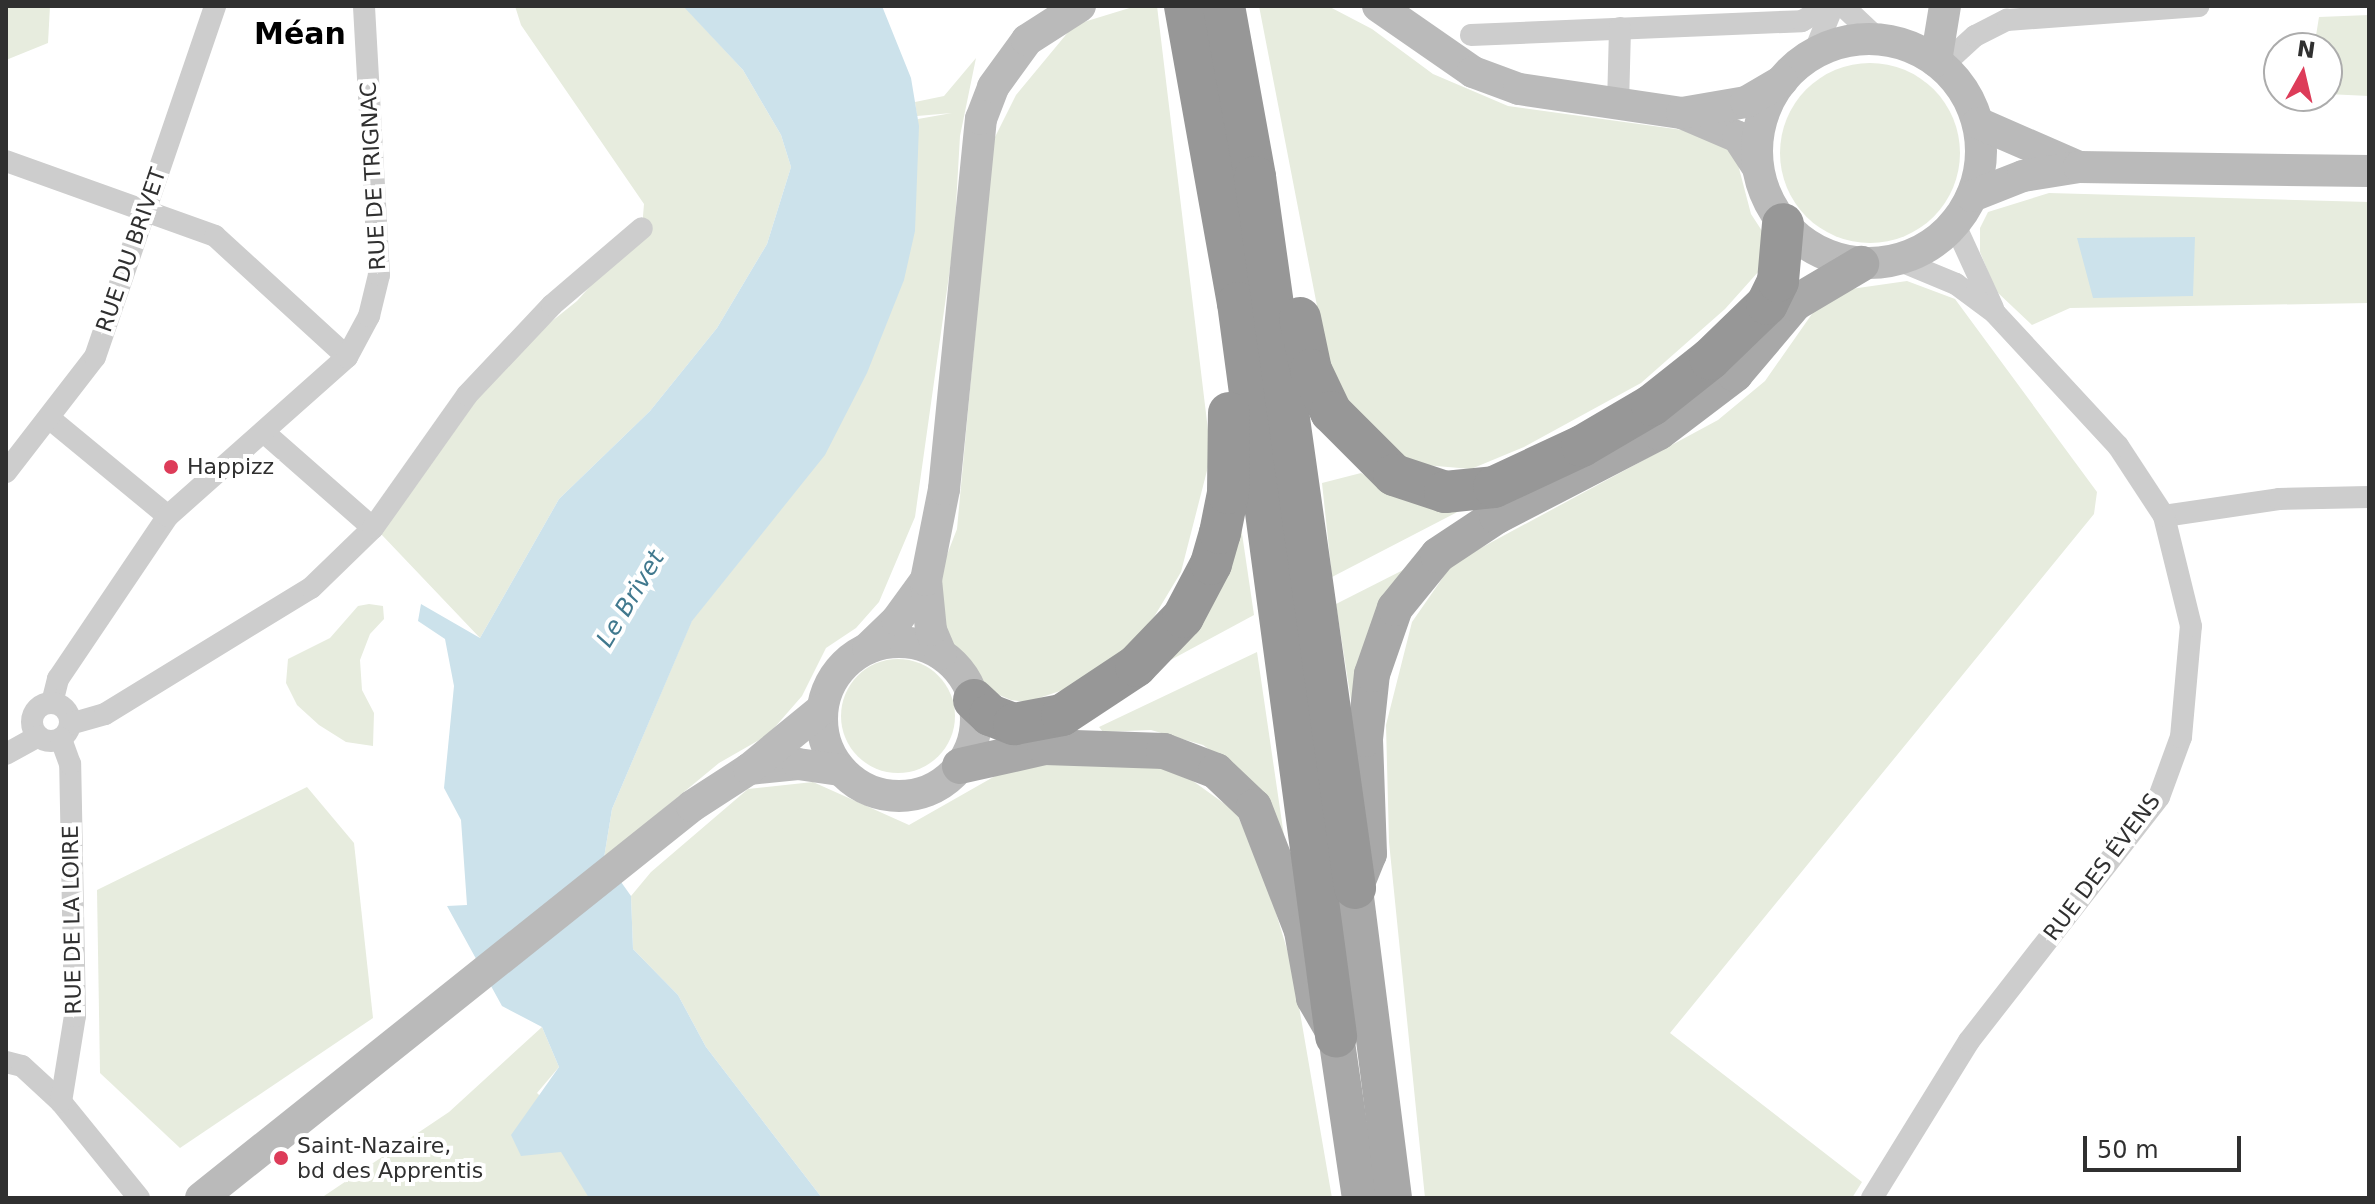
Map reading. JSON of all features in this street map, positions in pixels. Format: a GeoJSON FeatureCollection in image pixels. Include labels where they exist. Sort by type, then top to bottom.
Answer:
{"type":"FeatureCollection","features":[{"type":"Feature","properties":{"kind":"highway"},"geometry":{"type":"LineString","coordinates":[[1185,6],[1236,179],[1355,888]]}},
{"type":"Feature","properties":{"kind":"highway"},"geometry":{"type":"LineString","coordinates":[[1224,6],[1236,179],[1336,1036]]}},
{"type":"Feature","properties":{"kind":"highway"},"geometry":{"type":"LineString","coordinates":[[1236,179],[1276,207],[1311,370],[1331,412],[1394,475],[1445,492],[1494,487],[1582,446],[1652,405],[1710,359],[1767,304],[1778,281],[1783,224]]}},
{"type":"Feature","properties":{"kind":"highway"},"geometry":{"type":"LineString","coordinates":[[974,700],[990,715],[1014,724],[1062,715],[1136,666],[1198,595],[1220,533],[1229,480],[1227,385],[1209,220],[1236,179]]}},
{"type":"Feature","properties":{"kind":"main road"},"geometry":{"type":"LineString","coordinates":[[926,580],[897,620],[837,672],[822,709],[822,730],[840,770],[861,786],[886,795],[912,795],[930,790],[960,766],[971,746],[974,700],[966,682],[941,654],[931,630],[926,580],[944,489],[981,119],[993,87],[1027,40],[1080,6]]}},
{"type":"Feature","properties":{"kind":"main road"},"geometry":{"type":"LineString","coordinates":[[1378,6],[1473,72],[1519,89],[1682,113],[1738,137],[1757,166],[1766,196],[1783,224],[1805,244],[1861,264]]}},
{"type":"Feature","properties":{"kind":"main road"},"geometry":{"type":"LineString","coordinates":[[1886,41],[1934,6]]}},
{"type":"Feature","properties":{"kind":"main road"},"geometry":{"type":"LineString","coordinates":[[1939,64],[1945,6]]}},
{"type":"Feature","properties":{"kind":"main road"},"geometry":{"type":"LineString","coordinates":[[1394,1198],[1355,888],[1369,854],[1365,739],[1372,674],[1404,597],[1438,555],[1497,516],[1659,432],[1735,374],[1795,303],[1861,264],[1898,260],[1929,247],[1955,225],[1972,196],[1981,160],[1978,123],[1961,87],[1939,64],[1886,41],[1835,44],[1814,53],[1782,81],[1746,102],[1682,113]]}},
{"type":"Feature","properties":{"kind":"main road"},"geometry":{"type":"LineString","coordinates":[[1757,166],[1757,136],[1782,81]]}},
{"type":"Feature","properties":{"kind":"main road"},"geometry":{"type":"LineString","coordinates":[[1978,123],[2079,167]]}},
{"type":"Feature","properties":{"kind":"main road"},"geometry":{"type":"LineString","coordinates":[[1972,196],[2023,176],[2079,167],[2369,171]]}},
{"type":"Feature","properties":{"kind":"main road"},"geometry":{"type":"LineString","coordinates":[[868,648],[905,643],[941,654]]}},
{"type":"Feature","properties":{"kind":"main road"},"geometry":{"type":"LineString","coordinates":[[201,1198],[660,832],[749,769],[822,709]]}},
{"type":"Feature","properties":{"kind":"main road"},"geometry":{"type":"LineString","coordinates":[[960,766],[1045,747],[1164,751],[1216,771],[1254,807],[1275,851],[1302,931],[1314,998],[1336,1036],[1360,1198]]}},
{"type":"Feature","properties":{"kind":"main road"},"geometry":{"type":"LineString","coordinates":[[749,769],[798,764],[840,770]]}},
{"type":"Feature","properties":{"kind":"street","name":"RUE DU BRIVET"},"geometry":{"type":"LineString","coordinates":[[6,472],[95,357],[215,6]]}},
{"type":"Feature","properties":{"kind":"street","name":"RUE DE TRIGNAC"},"geometry":{"type":"LineString","coordinates":[[52,703],[58,679],[168,516],[266,434],[347,357],[369,316],[379,275],[364,6]]}},
{"type":"Feature","properties":{"kind":"street"},"geometry":{"type":"LineString","coordinates":[[1471,35],[1802,21],[1831,6]]}},
{"type":"Feature","properties":{"kind":"street"},"geometry":{"type":"LineString","coordinates":[[1814,53],[1831,6]]}},
{"type":"Feature","properties":{"kind":"street"},"geometry":{"type":"LineString","coordinates":[[1843,6],[1886,41]]}},
{"type":"Feature","properties":{"kind":"street"},"geometry":{"type":"LineString","coordinates":[[1939,64],[1975,36],[2007,20],[2198,6]]}},
{"type":"Feature","properties":{"kind":"street"},"geometry":{"type":"LineString","coordinates":[[1618,105],[1620,28]]}},
{"type":"Feature","properties":{"kind":"street"},"geometry":{"type":"LineString","coordinates":[[6,161],[215,236],[347,357]]}},
{"type":"Feature","properties":{"kind":"street","name":"RUE DES ÉVENS"},"geometry":{"type":"LineString","coordinates":[[1955,225],[1995,313]]}},
{"type":"Feature","properties":{"kind":"street"},"geometry":{"type":"LineString","coordinates":[[66,731],[63,708],[52,703],[40,707],[33,718],[38,736],[49,742],[105,714],[311,588],[373,528],[467,395],[552,305],[642,228]]}},
{"type":"Feature","properties":{"kind":"street","name":"RUE DES ÉVENS"},"geometry":{"type":"LineString","coordinates":[[1872,1198],[1969,1041],[2159,797],[2181,737],[2191,626],[2164,516],[2118,446],[1995,313],[1956,284],[1898,260]]}},
{"type":"Feature","properties":{"kind":"street"},"geometry":{"type":"LineString","coordinates":[[49,418],[168,516]]}},
{"type":"Feature","properties":{"kind":"street"},"geometry":{"type":"LineString","coordinates":[[266,434],[373,528]]}},
{"type":"Feature","properties":{"kind":"street"},"geometry":{"type":"LineString","coordinates":[[2164,516],[2279,499],[2369,497]]}},
{"type":"Feature","properties":{"kind":"street","name":"RUE DE LA LOIRE"},"geometry":{"type":"LineString","coordinates":[[61,1102],[75,1016],[70,764],[66,731]]}},
{"type":"Feature","properties":{"kind":"street"},"geometry":{"type":"LineString","coordinates":[[6,754],[38,736]]}},
{"type":"Feature","properties":{"kind":"street"},"geometry":{"type":"LineString","coordinates":[[6,1062],[22,1066],[61,1102],[139,1198]]}},
{"type":"Feature","properties":{"kind":"shaded area"},"geometry":{"type":"Polygon","coordinates":[[[6,6],[50,6],[48,43],[6,60],[6,6]]]}},
{"type":"Feature","properties":{"kind":"shaded area"},"geometry":{"type":"Polygon","coordinates":[[[515,6],[684,6],[743,70],[781,135],[791,167],[767,244],[717,328],[650,411],[559,499],[480,638],[381,534],[505,359],[577,301],[642,228],[644,204],[521,25],[515,6]]]}},
{"type":"Feature","properties":{"kind":"shaded area"},"geometry":{"type":"Polygon","coordinates":[[[1136,6],[1157,6],[1211,455],[1181,572],[1154,617],[1121,656],[1084,683],[1027,702],[1011,700],[978,686],[946,639],[939,619],[943,565],[957,529],[993,141],[1016,95],[1074,25],[1136,6]]]}},
{"type":"Feature","properties":{"kind":"shaded area"},"geometry":{"type":"Polygon","coordinates":[[[1259,6],[1328,6],[1372,29],[1433,74],[1508,106],[1719,135],[1735,153],[1751,214],[1764,234],[1759,271],[1725,309],[1641,383],[1524,447],[1471,469],[1413,464],[1369,434],[1329,368],[1259,6]]]}},
{"type":"Feature","properties":{"kind":"shaded area"},"geometry":{"type":"Polygon","coordinates":[[[2369,15],[2369,96],[2343,95],[2343,32],[2317,32],[2319,17],[2369,15]]]}},
{"type":"Feature","properties":{"kind":"shaded area"},"geometry":{"type":"Polygon","coordinates":[[[976,58],[960,136],[954,240],[915,517],[879,602],[856,628],[826,648],[802,696],[768,735],[719,763],[604,858],[612,809],[692,620],[766,528],[918,119],[952,113],[917,116],[915,102],[944,96],[976,58]]]}},
{"type":"Feature","properties":{"kind":"shaded area"},"geometry":{"type":"Polygon","coordinates":[[[1870,63],[1888,64],[1905,70],[1934,89],[1953,118],[1959,135],[1959,171],[1953,188],[1934,217],[1905,236],[1888,242],[1870,243],[1852,242],[1835,236],[1806,217],[1787,188],[1781,171],[1780,153],[1781,135],[1787,118],[1806,89],[1835,70],[1852,64],[1870,63]]]}},
{"type":"Feature","properties":{"kind":"shaded area"},"geometry":{"type":"Polygon","coordinates":[[[2049,193],[2369,202],[2369,303],[2070,308],[2032,325],[1996,291],[1980,252],[1980,228],[1988,212],[2049,193]]]}},
{"type":"Feature","properties":{"kind":"shaded area"},"geometry":{"type":"Polygon","coordinates":[[[1907,281],[1955,299],[2097,492],[2094,514],[1670,1033],[1862,1182],[1852,1198],[1425,1198],[1389,842],[1386,725],[1412,622],[1453,563],[1718,420],[1765,381],[1814,311],[1837,291],[1907,281]]]}},
{"type":"Feature","properties":{"kind":"shaded area"},"geometry":{"type":"Polygon","coordinates":[[[1361,473],[1391,492],[1469,506],[1332,577],[1322,483],[1361,473]]]}},
{"type":"Feature","properties":{"kind":"shaded area"},"geometry":{"type":"Polygon","coordinates":[[[1240,520],[1254,615],[1165,663],[1240,520]]]}},
{"type":"Feature","properties":{"kind":"shaded area"},"geometry":{"type":"Polygon","coordinates":[[[1413,565],[1355,726],[1336,604],[1413,565]]]}},
{"type":"Feature","properties":{"kind":"shaded area"},"geometry":{"type":"Polygon","coordinates":[[[358,606],[383,606],[384,619],[370,634],[360,660],[362,690],[374,713],[373,746],[346,742],[319,725],[297,705],[286,683],[288,659],[330,638],[358,606]]]}},
{"type":"Feature","properties":{"kind":"shaded area"},"geometry":{"type":"Polygon","coordinates":[[[1257,652],[1285,843],[1247,777],[1203,745],[1151,730],[1103,732],[1099,727],[1257,652]]]}},
{"type":"Feature","properties":{"kind":"shaded area"},"geometry":{"type":"Polygon","coordinates":[[[898,659],[920,663],[939,675],[951,694],[955,716],[951,738],[939,757],[920,769],[898,773],[876,769],[857,757],[845,738],[841,716],[845,694],[857,675],[876,663],[898,659]]]}},
{"type":"Feature","properties":{"kind":"shaded area"},"geometry":{"type":"Polygon","coordinates":[[[1027,758],[1103,760],[1179,771],[1236,812],[1265,876],[1292,966],[1332,1198],[822,1198],[706,1047],[678,995],[633,949],[631,896],[651,872],[748,789],[813,782],[909,825],[1027,758]]]}},
{"type":"Feature","properties":{"kind":"shaded area"},"geometry":{"type":"Polygon","coordinates":[[[307,787],[354,843],[373,1018],[180,1148],[100,1073],[97,890],[307,787]]]}},
{"type":"Feature","properties":{"kind":"shaded area"},"geometry":{"type":"Polygon","coordinates":[[[542,1027],[559,1067],[537,1093],[648,1198],[321,1198],[449,1112],[542,1027]]]}},
{"type":"Feature","properties":{"kind":"water","name":"Le Brivet"},"geometry":{"type":"Polygon","coordinates":[[[683,6],[882,6],[911,78],[919,126],[915,231],[904,280],[867,373],[825,455],[692,621],[612,809],[604,858],[631,896],[633,949],[678,995],[706,1047],[822,1198],[589,1198],[561,1152],[521,1156],[511,1135],[559,1067],[542,1027],[502,1006],[447,906],[467,905],[461,820],[444,788],[454,686],[445,639],[418,621],[421,604],[480,638],[559,499],[650,411],[717,328],[767,244],[791,167],[781,135],[743,70],[683,6]]]}},
{"type":"Feature","properties":{"kind":"water"},"geometry":{"type":"Polygon","coordinates":[[[2195,237],[2193,296],[2093,298],[2077,238],[2195,237]]]}},
{"type":"Feature","properties":{"kind":"place","name":"Happizz"},"geometry":{"type":"Point","coordinates":[171,467]}},
{"type":"Feature","properties":{"kind":"place","name":"Saint-Nazaire, bd des Apprentis"},"geometry":{"type":"Point","coordinates":[281,1158]}},
{"type":"Feature","properties":{"kind":"district","name":"Méan"},"geometry":{"type":"Point","coordinates":[300,34]}}]}
